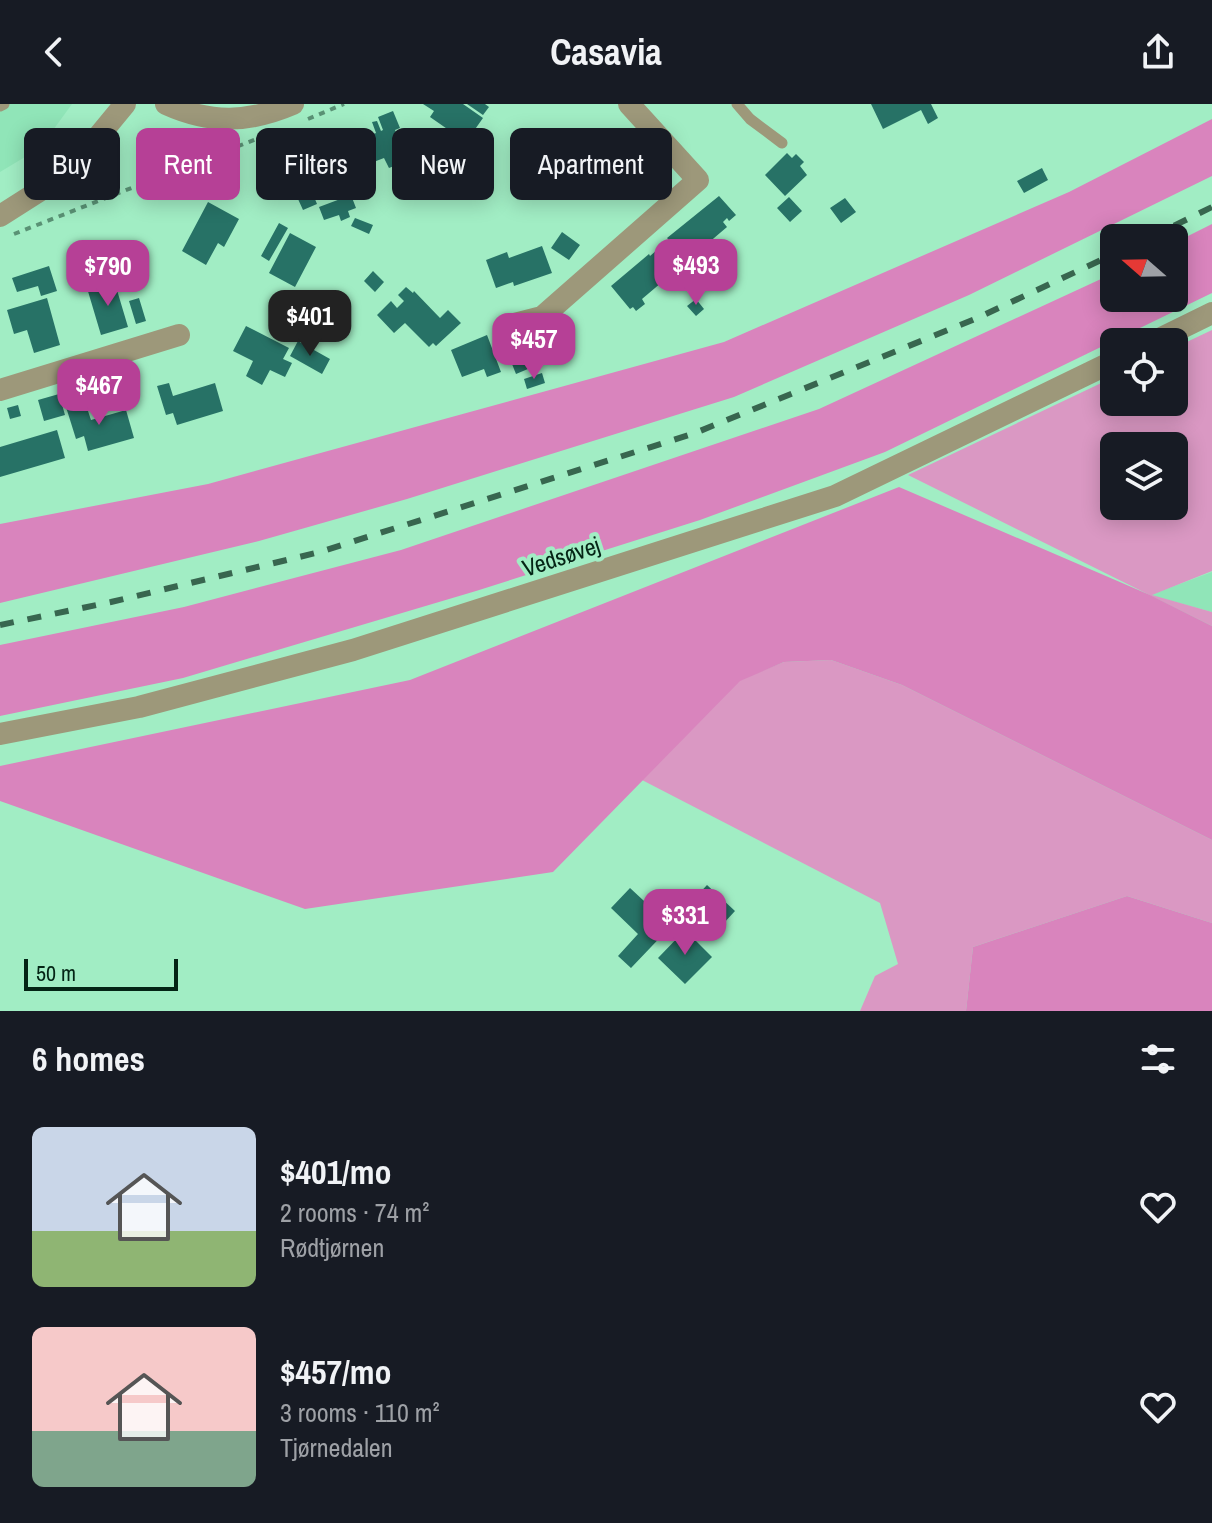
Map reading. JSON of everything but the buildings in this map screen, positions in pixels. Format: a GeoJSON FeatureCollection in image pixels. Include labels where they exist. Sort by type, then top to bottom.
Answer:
{"type":"FeatureCollection","features":[{"type":"Feature","properties":{"kind":"street"},"geometry":{"type":"LineString","coordinates":[[1,216],[55,181],[125,104]]}},
{"type":"Feature","properties":{"kind":"street"},"geometry":{"type":"LineString","coordinates":[[166,104],[211,119],[297,113]]}},
{"type":"Feature","properties":{"kind":"street"},"geometry":{"type":"LineString","coordinates":[[506,326],[542,317],[698,180],[629,104]]}},
{"type":"Feature","properties":{"kind":"street"},"geometry":{"type":"LineString","coordinates":[[1181,328],[1212,313]]}},
{"type":"Feature","properties":{"kind":"street"},"geometry":{"type":"LineString","coordinates":[[0,390],[179,335]]}},
{"type":"Feature","properties":{"kind":"street","name":"Vedsøvej"},"geometry":{"type":"LineString","coordinates":[[0,734],[139,707],[353,650],[835,496],[1100,368]]}},
{"type":"Feature","properties":{"kind":"lane"},"geometry":{"type":"LineString","coordinates":[[737,104],[750,119],[782,143]]}},
{"type":"Feature","properties":{"kind":"path"},"geometry":{"type":"LineString","coordinates":[[297,113],[344,104]]}},
{"type":"Feature","properties":{"kind":"path"},"geometry":{"type":"LineString","coordinates":[[1,216],[14,234],[256,139]]}},
{"type":"Feature","properties":{"kind":"shaded area"},"geometry":{"type":"Polygon","coordinates":[[[0,104],[72,104],[55,128],[24,128],[24,158],[0,172],[0,104]]]}},
{"type":"Feature","properties":{"kind":"shaded area"},"geometry":{"type":"Polygon","coordinates":[[[1212,119],[1212,176],[1114,224],[1100,224],[1100,231],[969,295],[734,397],[407,499],[259,541],[0,603],[0,524],[208,484],[724,342],[1069,192],[1212,119]]]}},
{"type":"Feature","properties":{"kind":"shaded area"},"geometry":{"type":"Polygon","coordinates":[[[1212,224],[1212,293],[1188,305],[1188,236],[1212,224]]]}},
{"type":"Feature","properties":{"kind":"shaded area"},"geometry":{"type":"Polygon","coordinates":[[[1100,279],[1100,312],[1173,312],[1140,328],[1100,328],[1100,347],[885,452],[700,520],[476,591],[183,678],[0,716],[0,645],[184,607],[401,550],[819,409],[1100,279]]]}},
{"type":"Feature","properties":{"kind":"shaded area"},"geometry":{"type":"Polygon","coordinates":[[[1212,330],[1212,571],[1152,595],[1212,612],[1212,626],[908,475],[1100,384],[1100,416],[1188,416],[1188,341],[1212,330]]]}},
{"type":"Feature","properties":{"kind":"shaded area"},"geometry":{"type":"Polygon","coordinates":[[[899,487],[1150,595],[1212,626],[1212,840],[902,685],[831,660],[784,662],[740,681],[553,872],[305,909],[0,801],[0,766],[410,680],[899,487]]]}},
{"type":"Feature","properties":{"kind":"shaded area"},"geometry":{"type":"Polygon","coordinates":[[[1212,572],[1212,612],[1150,595],[1212,572]]]}},
{"type":"Feature","properties":{"kind":"shaded area"},"geometry":{"type":"Polygon","coordinates":[[[831,660],[902,685],[1212,840],[1212,923],[1127,896],[973,947],[966,1011],[860,1011],[875,976],[898,964],[880,903],[642,780],[740,680],[784,662],[831,660]]]}},
{"type":"Feature","properties":{"kind":"shaded area"},"geometry":{"type":"Polygon","coordinates":[[[1127,896],[1212,923],[1212,1011],[966,1011],[973,947],[1127,896]]]}},
{"type":"Feature","properties":{"kind":"railway"},"geometry":{"type":"LineString","coordinates":[[1177,224],[1212,207]]}},
{"type":"Feature","properties":{"kind":"railway"},"geometry":{"type":"LineString","coordinates":[[0,625],[320,552],[695,433],[975,319],[1100,261]]}}]}
